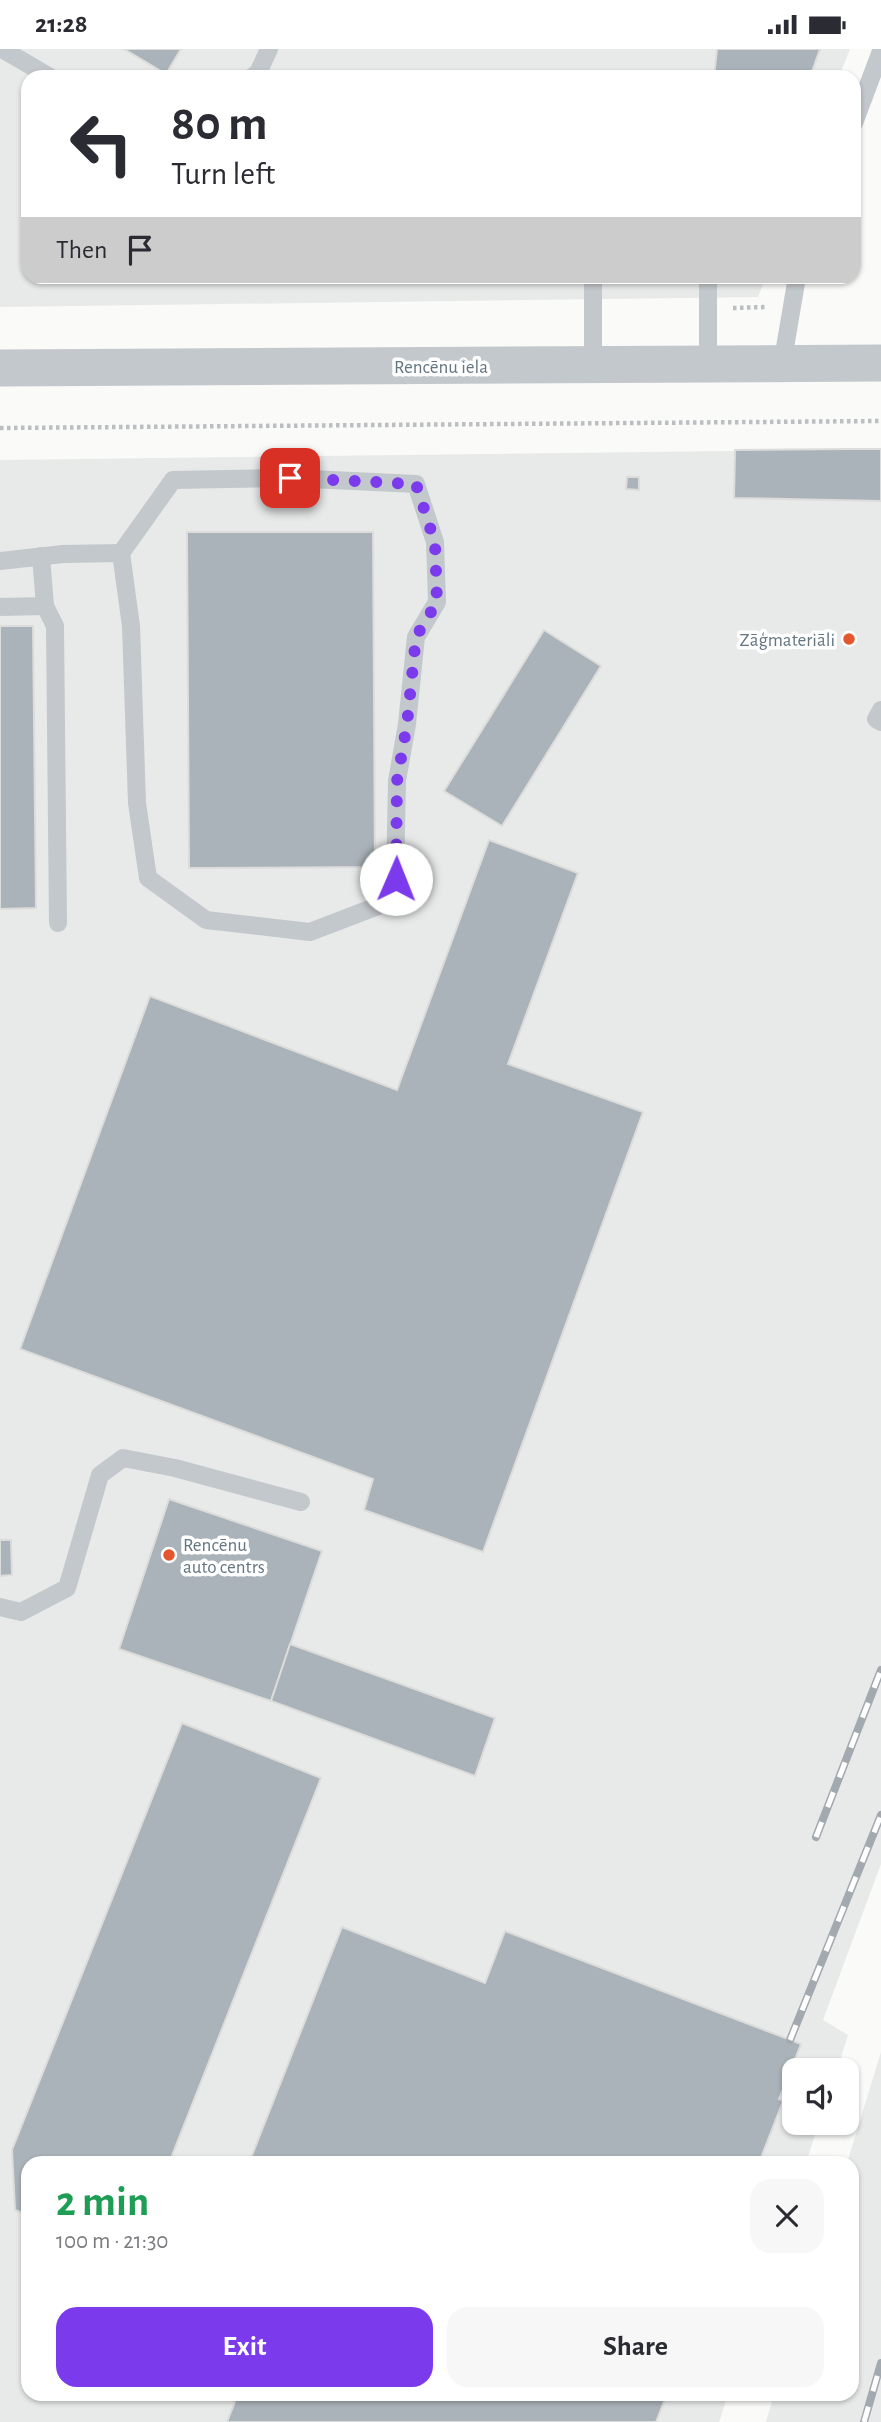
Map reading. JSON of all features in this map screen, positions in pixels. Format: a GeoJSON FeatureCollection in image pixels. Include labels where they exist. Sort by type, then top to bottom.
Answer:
{"type":"FeatureCollection","features":[{"type":"Feature","properties":{"kind":"street","name":"Rencēnu iela"},"geometry":{"type":"LineString","coordinates":[[0,368],[881,363]]}},
{"type":"Feature","properties":{"kind":"lane"},"geometry":{"type":"LineString","coordinates":[[2,49],[38,70]]}},
{"type":"Feature","properties":{"kind":"lane"},"geometry":{"type":"LineString","coordinates":[[258,70],[269,49]]}},
{"type":"Feature","properties":{"kind":"lane"},"geometry":{"type":"LineString","coordinates":[[861,104],[881,51]]}},
{"type":"Feature","properties":{"kind":"lane"},"geometry":{"type":"LineString","coordinates":[[593,284],[593,366]]}},
{"type":"Feature","properties":{"kind":"lane"},"geometry":{"type":"LineString","coordinates":[[708,284],[708,365]]}},
{"type":"Feature","properties":{"kind":"lane"},"geometry":{"type":"LineString","coordinates":[[782,365],[796,284]]}},
{"type":"Feature","properties":{"kind":"lane"},"geometry":{"type":"LineString","coordinates":[[290,478],[416,484],[435,543],[437,602],[416,637],[407,724],[397,781],[396,879],[383,904],[310,932],[297,931],[206,920],[148,878],[137,803],[131,626],[121,552],[173,480],[290,478]]}},
{"type":"Feature","properties":{"kind":"lane"},"geometry":{"type":"LineString","coordinates":[[0,561],[121,552]]}},
{"type":"Feature","properties":{"kind":"lane"},"geometry":{"type":"LineString","coordinates":[[41,556],[45,606],[55,626],[58,923]]}},
{"type":"Feature","properties":{"kind":"lane"},"geometry":{"type":"LineString","coordinates":[[0,607],[45,606]]}},
{"type":"Feature","properties":{"kind":"lane"},"geometry":{"type":"LineString","coordinates":[[881,710],[876,719],[881,722]]}},
{"type":"Feature","properties":{"kind":"lane"},"geometry":{"type":"LineString","coordinates":[[0,1607],[21,1612],[66,1588],[100,1475],[123,1458],[175,1468],[300,1501]]}},
{"type":"Feature","properties":{"kind":"path"},"geometry":{"type":"LineString","coordinates":[[707,309],[770,307]]}},
{"type":"Feature","properties":{"kind":"path"},"geometry":{"type":"LineString","coordinates":[[0,428],[881,421]]}},
{"type":"Feature","properties":{"kind":"shaded area"},"geometry":{"type":"Polygon","coordinates":[[[0,49],[850,49],[842,70],[21,70],[21,284],[763,284],[758,297],[0,307],[0,49]]]}},
{"type":"Feature","properties":{"kind":"shaded area"},"geometry":{"type":"Polygon","coordinates":[[[881,449],[881,1864],[823,2020],[848,2035],[841,2058],[782,2058],[782,2135],[815,2135],[808,2156],[21,2156],[21,2401],[726,2401],[719,2422],[0,2422],[0,460],[881,449]]]}},
{"type":"Feature","properties":{"kind":"shaded area"},"geometry":{"type":"Polygon","coordinates":[[[881,2052],[881,2422],[766,2422],[772,2401],[859,2401],[859,2156],[849,2156],[856,2135],[859,2135],[859,2124],[881,2052]]]}},
{"type":"Feature","properties":{"kind":"building"},"geometry":{"type":"Polygon","coordinates":[[[124,49],[181,49],[168,70],[159,70],[124,49]]]}},
{"type":"Feature","properties":{"kind":"building"},"geometry":{"type":"Polygon","coordinates":[[[717,49],[820,49],[812,70],[715,70],[717,49]]]}},
{"type":"Feature","properties":{"kind":"building"},"geometry":{"type":"Polygon","coordinates":[[[881,449],[881,501],[734,498],[735,450],[881,449]]]}},
{"type":"Feature","properties":{"kind":"building"},"geometry":{"type":"Polygon","coordinates":[[[627,477],[639,477],[639,490],[626,489],[627,477]]]}},
{"type":"Feature","properties":{"kind":"building"},"geometry":{"type":"Polygon","coordinates":[[[187,532],[373,532],[375,867],[189,868],[187,532]]]}},
{"type":"Feature","properties":{"kind":"building"},"geometry":{"type":"Polygon","coordinates":[[[0,626],[33,626],[36,908],[0,909],[0,626]]]}},
{"type":"Feature","properties":{"kind":"building"},"geometry":{"type":"Polygon","coordinates":[[[544,630],[601,666],[502,826],[444,791],[544,630]]]}},
{"type":"Feature","properties":{"kind":"building"},"geometry":{"type":"Polygon","coordinates":[[[489,840],[578,873],[508,1064],[643,1112],[483,1552],[364,1510],[373,1479],[20,1349],[150,996],[397,1090],[489,840]]]}},
{"type":"Feature","properties":{"kind":"building"},"geometry":{"type":"Polygon","coordinates":[[[169,1499],[322,1551],[271,1701],[119,1649],[169,1499]]]}},
{"type":"Feature","properties":{"kind":"building"},"geometry":{"type":"Polygon","coordinates":[[[0,1540],[11,1540],[12,1575],[0,1576],[0,1540]]]}},
{"type":"Feature","properties":{"kind":"building"},"geometry":{"type":"Polygon","coordinates":[[[290,1644],[495,1718],[475,1776],[271,1701],[290,1644]]]}},
{"type":"Feature","properties":{"kind":"building"},"geometry":{"type":"Polygon","coordinates":[[[182,1723],[321,1778],[172,2156],[21,2156],[21,2212],[15,2210],[12,2150],[182,1723]]]}},
{"type":"Feature","properties":{"kind":"building"},"geometry":{"type":"Polygon","coordinates":[[[342,1927],[485,1983],[505,1931],[801,2044],[795,2058],[782,2058],[782,2092],[779,2099],[782,2104],[762,2156],[252,2156],[342,1927]]]}},
{"type":"Feature","properties":{"kind":"building"},"geometry":{"type":"Polygon","coordinates":[[[235,2401],[664,2401],[656,2422],[227,2422],[235,2401]]]}},
{"type":"Feature","properties":{"kind":"railway"},"geometry":{"type":"LineString","coordinates":[[816,1837],[881,1670]]}},
{"type":"Feature","properties":{"kind":"railway"},"geometry":{"type":"LineString","coordinates":[[790,2040],[881,1815]]}},
{"type":"Feature","properties":{"kind":"railway"},"geometry":{"type":"LineString","coordinates":[[864,2422],[881,2363]]}},
{"type":"Feature","properties":{"kind":"place","name":"Zāģmateriāli"},"geometry":{"type":"Point","coordinates":[849,639]}},
{"type":"Feature","properties":{"kind":"place","name":"Rencēnu auto centrs"},"geometry":{"type":"Point","coordinates":[169,1555]}},
{"type":"Feature","properties":{"kind":"route"},"geometry":{"type":"LineString","coordinates":[[290,478],[416,484],[435,543],[437,602],[416,637],[407,724],[397,781],[396,879]]}}]}
